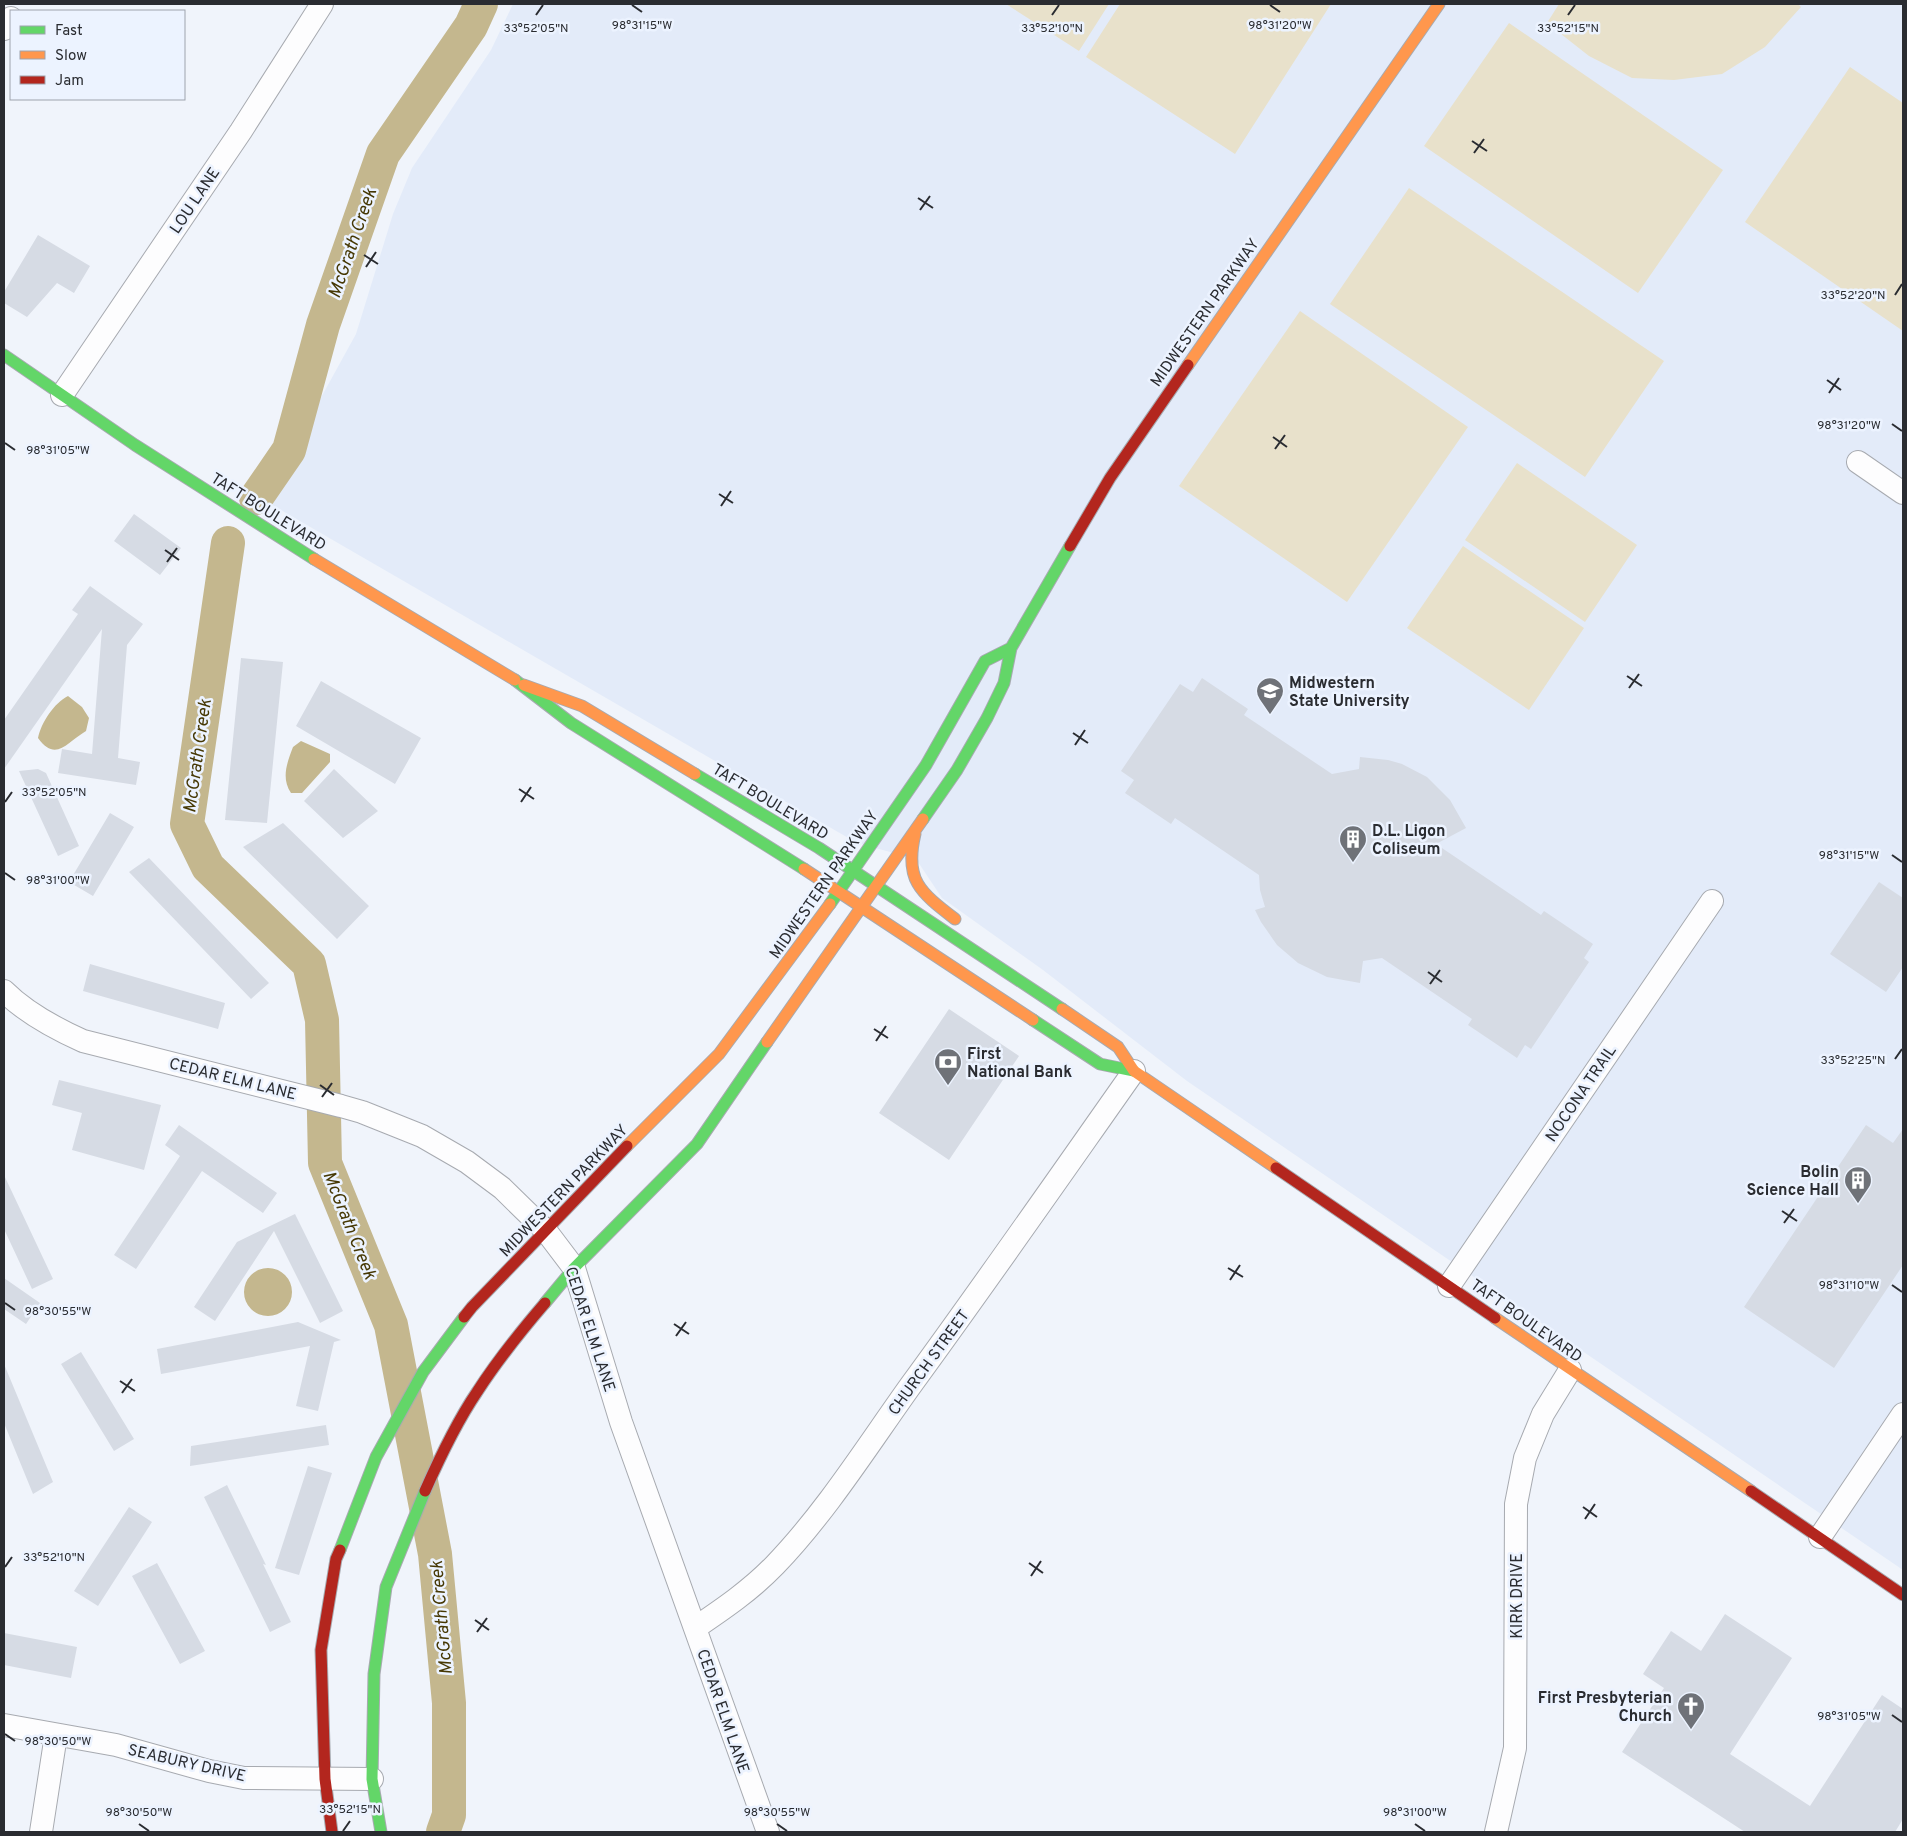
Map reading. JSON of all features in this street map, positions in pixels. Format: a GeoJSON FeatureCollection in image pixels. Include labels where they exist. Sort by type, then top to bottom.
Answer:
{"type":"FeatureCollection","features":[{"type":"Feature","properties":{"kind":"main road","name":"MIDWESTERN PARKWAY"},"geometry":{"type":"LineString","coordinates":[[382,1832],[372,1779],[374,1674],[386,1587],[411,1522],[446,1444],[477,1391],[520,1333],[574,1268],[697,1144],[739,1081],[877,887],[957,770],[988,718],[1004,683],[1011,648],[1110,478],[1439,4]]}},
{"type":"Feature","properties":{"kind":"main road","name":"TAFT BOULEVARD"},"geometry":{"type":"LineString","coordinates":[[4,355],[135,445],[286,542],[524,685],[571,723],[838,891],[1100,1064],[1134,1070]]}},
{"type":"Feature","properties":{"kind":"main road","name":"MIDWESTERN PARKWAY"},"geometry":{"type":"LineString","coordinates":[[332,1832],[325,1779],[321,1650],[336,1559],[376,1457],[423,1372],[472,1307],[719,1054],[853,871],[926,765],[985,661],[1011,648]]}},
{"type":"Feature","properties":{"kind":"main road","name":"TAFT BOULEVARD"},"geometry":{"type":"LineString","coordinates":[[524,685],[582,706],[819,848],[1092,1030],[1118,1048],[1134,1070],[1570,1370],[1820,1537],[1903,1595]]}},
{"type":"Feature","properties":{"kind":"main road"},"geometry":{"type":"LineString","coordinates":[[916,830],[911,847],[910,865],[916,882],[926,896],[961,924]]}},
{"type":"Feature","properties":{"kind":"main road"},"geometry":{"type":"LineString","coordinates":[[1012,962],[1092,1030]]}},
{"type":"Feature","properties":{"kind":"street","name":"LOU LANE"},"geometry":{"type":"LineString","coordinates":[[62,395],[241,131],[322,4]]}},
{"type":"Feature","properties":{"kind":"street"},"geometry":{"type":"LineString","coordinates":[[1858,462],[1903,493]]}},
{"type":"Feature","properties":{"kind":"street","name":"NOCONA TRAIL"},"geometry":{"type":"LineString","coordinates":[[1449,1286],[1712,901]]}},
{"type":"Feature","properties":{"kind":"street","name":"CEDAR ELM LANE"},"geometry":{"type":"LineString","coordinates":[[4,991],[18,1005],[62,1032],[83,1041],[342,1106],[422,1136],[467,1162],[502,1188],[546,1231],[574,1268],[621,1422],[768,1832]]}},
{"type":"Feature","properties":{"kind":"street","name":"CHURCH STREET"},"geometry":{"type":"LineString","coordinates":[[695,1628],[735,1601],[774,1566],[819,1514],[868,1443],[1016,1241],[1134,1070]]}},
{"type":"Feature","properties":{"kind":"street","name":"KIRK DRIVE"},"geometry":{"type":"LineString","coordinates":[[1496,1832],[1515,1748],[1516,1504],[1525,1458],[1543,1414],[1570,1370]]}},
{"type":"Feature","properties":{"kind":"street"},"geometry":{"type":"LineString","coordinates":[[1820,1537],[1903,1414]]}},
{"type":"Feature","properties":{"kind":"street","name":"SEABURY DRIVE"},"geometry":{"type":"LineString","coordinates":[[4,1724],[116,1745],[209,1771],[244,1778],[372,1779]]}},
{"type":"Feature","properties":{"kind":"street"},"geometry":{"type":"LineString","coordinates":[[41,1832],[56,1735]]}},
{"type":"Feature","properties":{"kind":"shaded area","name":"Midwestern State University"},"geometry":{"type":"Polygon","coordinates":[[[513,4],[1903,4],[1903,1570],[1187,1081],[1043,970],[942,898],[916,859],[857,843],[267,502],[304,442],[318,403],[356,334],[393,214],[412,168],[491,50],[513,4]]]}},
{"type":"Feature","properties":{"kind":"shaded area"},"geometry":{"type":"Polygon","coordinates":[[[1006,4],[1109,4],[1079,51],[1006,4]]]}},
{"type":"Feature","properties":{"kind":"shaded area"},"geometry":{"type":"Polygon","coordinates":[[[1120,4],[1331,4],[1235,154],[1086,57],[1120,4]]]}},
{"type":"Feature","properties":{"kind":"shaded area"},"geometry":{"type":"Polygon","coordinates":[[[1559,4],[1798,4],[1801,7],[1765,47],[1722,74],[1674,80],[1632,78],[1589,56],[1547,23],[1559,4]]]}},
{"type":"Feature","properties":{"kind":"shaded area"},"geometry":{"type":"Polygon","coordinates":[[[1509,23],[1723,170],[1638,293],[1424,146],[1509,23]]]}},
{"type":"Feature","properties":{"kind":"shaded area"},"geometry":{"type":"Polygon","coordinates":[[[1850,67],[1903,103],[1903,331],[1745,222],[1850,67]]]}},
{"type":"Feature","properties":{"kind":"shaded area"},"geometry":{"type":"Polygon","coordinates":[[[1409,188],[1664,361],[1585,477],[1330,304],[1409,188]]]}},
{"type":"Feature","properties":{"kind":"shaded area"},"geometry":{"type":"Polygon","coordinates":[[[1300,311],[1468,427],[1347,602],[1179,486],[1300,311]]]}},
{"type":"Feature","properties":{"kind":"shaded area"},"geometry":{"type":"Polygon","coordinates":[[[1517,463],[1637,545],[1585,622],[1465,540],[1517,463]]]}},
{"type":"Feature","properties":{"kind":"shaded area"},"geometry":{"type":"Polygon","coordinates":[[[1463,546],[1584,628],[1529,710],[1407,628],[1463,546]]]}},
{"type":"Feature","properties":{"kind":"shaded area"},"geometry":{"type":"Polygon","coordinates":[[[68,696],[82,707],[89,718],[86,731],[62,748],[50,749],[38,738],[40,732],[53,708],[68,696]]]}},
{"type":"Feature","properties":{"kind":"shaded area"},"geometry":{"type":"Polygon","coordinates":[[[301,741],[330,754],[330,762],[302,793],[291,793],[286,782],[287,765],[293,747],[301,741]]]}},
{"type":"Feature","properties":{"kind":"shaded area"},"geometry":{"type":"Polygon","coordinates":[[[263,1268],[273,1268],[285,1275],[292,1287],[292,1297],[285,1309],[273,1316],[263,1316],[255,1312],[248,1305],[244,1297],[244,1287],[248,1279],[255,1272],[263,1268]]]}},
{"type":"Feature","properties":{"kind":"building"},"geometry":{"type":"Polygon","coordinates":[[[38,235],[90,266],[74,293],[57,283],[27,317],[4,303],[4,292],[38,235]]]}},
{"type":"Feature","properties":{"kind":"building"},"geometry":{"type":"Polygon","coordinates":[[[134,514],[181,548],[160,575],[114,541],[134,514]]]}},
{"type":"Feature","properties":{"kind":"building"},"geometry":{"type":"Polygon","coordinates":[[[90,586],[143,624],[127,645],[118,758],[140,762],[136,785],[58,773],[62,749],[92,754],[102,629],[4,769],[4,720],[78,614],[72,610],[90,586]]]}},
{"type":"Feature","properties":{"kind":"building"},"geometry":{"type":"Polygon","coordinates":[[[241,658],[283,662],[267,823],[225,820],[241,658]]]}},
{"type":"Feature","properties":{"kind":"building","name":"D.L. Ligon Coliseum"},"geometry":{"type":"Polygon","coordinates":[[[1202,678],[1248,709],[1244,715],[1332,774],[1359,769],[1360,757],[1388,760],[1402,764],[1427,777],[1450,800],[1466,828],[1436,844],[1541,915],[1544,911],[1593,944],[1584,958],[1589,962],[1531,1049],[1525,1045],[1517,1058],[1468,1025],[1472,1019],[1382,958],[1363,961],[1360,983],[1327,977],[1298,963],[1277,945],[1255,910],[1265,907],[1260,890],[1259,875],[1175,818],[1171,824],[1125,793],[1134,780],[1121,771],[1180,684],[1193,692],[1202,678]]]}},
{"type":"Feature","properties":{"kind":"building"},"geometry":{"type":"Polygon","coordinates":[[[321,681],[421,738],[395,784],[296,726],[321,681]]]}},
{"type":"Feature","properties":{"kind":"building"},"geometry":{"type":"Polygon","coordinates":[[[38,769],[46,773],[79,846],[58,856],[19,771],[38,769]]]}},
{"type":"Feature","properties":{"kind":"building"},"geometry":{"type":"Polygon","coordinates":[[[334,769],[378,811],[343,838],[304,801],[334,769]]]}},
{"type":"Feature","properties":{"kind":"building"},"geometry":{"type":"Polygon","coordinates":[[[110,813],[134,827],[93,896],[69,882],[110,813]]]}},
{"type":"Feature","properties":{"kind":"building"},"geometry":{"type":"Polygon","coordinates":[[[283,823],[369,906],[337,939],[243,847],[283,823]]]}},
{"type":"Feature","properties":{"kind":"building"},"geometry":{"type":"Polygon","coordinates":[[[149,858],[269,983],[251,999],[129,872],[149,858]]]}},
{"type":"Feature","properties":{"kind":"building"},"geometry":{"type":"Polygon","coordinates":[[[1879,882],[1903,898],[1903,967],[1886,992],[1830,954],[1879,882]]]}},
{"type":"Feature","properties":{"kind":"building"},"geometry":{"type":"Polygon","coordinates":[[[90,964],[225,1003],[218,1029],[83,991],[90,964]]]}},
{"type":"Feature","properties":{"kind":"building","name":"First National Bank"},"geometry":{"type":"Polygon","coordinates":[[[949,1009],[1019,1056],[949,1160],[879,1113],[949,1009]]]}},
{"type":"Feature","properties":{"kind":"building"},"geometry":{"type":"Polygon","coordinates":[[[59,1080],[161,1105],[144,1170],[72,1150],[82,1113],[52,1105],[59,1080]]]}},
{"type":"Feature","properties":{"kind":"building"},"geometry":{"type":"Polygon","coordinates":[[[179,1125],[277,1193],[263,1213],[202,1171],[136,1269],[114,1255],[180,1156],[165,1145],[179,1125]]]}},
{"type":"Feature","properties":{"kind":"building","name":"Bolin Science Hall"},"geometry":{"type":"Polygon","coordinates":[[[1866,1125],[1893,1143],[1903,1129],[1903,1265],[1834,1368],[1744,1307],[1866,1125]]]}},
{"type":"Feature","properties":{"kind":"building"},"geometry":{"type":"Polygon","coordinates":[[[4,1175],[53,1279],[32,1289],[4,1229],[4,1175]]]}},
{"type":"Feature","properties":{"kind":"building"},"geometry":{"type":"Polygon","coordinates":[[[295,1214],[343,1311],[320,1323],[274,1231],[215,1321],[194,1307],[237,1242],[295,1214]]]}},
{"type":"Feature","properties":{"kind":"building"},"geometry":{"type":"Polygon","coordinates":[[[4,1278],[40,1303],[26,1324],[4,1309],[4,1278]]]}},
{"type":"Feature","properties":{"kind":"building"},"geometry":{"type":"Polygon","coordinates":[[[298,1322],[341,1340],[334,1342],[318,1411],[296,1406],[310,1346],[161,1374],[157,1349],[298,1322]]]}},
{"type":"Feature","properties":{"kind":"building"},"geometry":{"type":"Polygon","coordinates":[[[81,1352],[134,1439],[114,1451],[61,1364],[81,1352]]]}},
{"type":"Feature","properties":{"kind":"building"},"geometry":{"type":"Polygon","coordinates":[[[4,1364],[53,1482],[33,1494],[4,1423],[4,1364]]]}},
{"type":"Feature","properties":{"kind":"building"},"geometry":{"type":"Polygon","coordinates":[[[326,1425],[329,1445],[190,1466],[191,1446],[326,1425]]]}},
{"type":"Feature","properties":{"kind":"building"},"geometry":{"type":"Polygon","coordinates":[[[308,1466],[332,1473],[299,1575],[275,1568],[308,1466]]]}},
{"type":"Feature","properties":{"kind":"building"},"geometry":{"type":"Polygon","coordinates":[[[227,1485],[291,1622],[270,1632],[204,1497],[227,1485]]]}},
{"type":"Feature","properties":{"kind":"building"},"geometry":{"type":"Polygon","coordinates":[[[129,1507],[152,1522],[98,1606],[74,1591],[129,1507]]]}},
{"type":"Feature","properties":{"kind":"building"},"geometry":{"type":"Polygon","coordinates":[[[157,1563],[205,1651],[180,1664],[132,1576],[157,1563]]]}},
{"type":"Feature","properties":{"kind":"building","name":"First Presbyterian Church"},"geometry":{"type":"Polygon","coordinates":[[[1725,1614],[1792,1658],[1730,1754],[1810,1806],[1882,1695],[1903,1709],[1903,1819],[1895,1832],[1745,1832],[1622,1752],[1664,1688],[1643,1674],[1671,1631],[1701,1651],[1725,1614]]]}},
{"type":"Feature","properties":{"kind":"building"},"geometry":{"type":"Polygon","coordinates":[[[4,1633],[77,1647],[71,1678],[4,1665],[4,1633]]]}},
{"type":"Feature","properties":{"kind":"waterway","name":"McGrath Creek"},"geometry":{"type":"LineString","coordinates":[[256,498],[289,450],[323,325],[383,154],[471,26],[481,4]]}},
{"type":"Feature","properties":{"kind":"waterway","name":"McGrath Creek"},"geometry":{"type":"LineString","coordinates":[[228,543],[187,824],[208,867],[309,964],[322,1020],[325,1163],[391,1325],[435,1554],[449,1703],[449,1815],[443,1832]]}},
{"type":"Feature","properties":{"kind":"traffic: fast"},"geometry":{"type":"LineString","coordinates":[[4,355],[135,445],[314,559]]}},
{"type":"Feature","properties":{"kind":"traffic: fast"},"geometry":{"type":"LineString","coordinates":[[923,819],[957,770],[987,718],[1004,683],[1011,648],[1070,546]]}},
{"type":"Feature","properties":{"kind":"traffic: fast"},"geometry":{"type":"LineString","coordinates":[[830,904],[926,765],[985,661],[1011,648]]}},
{"type":"Feature","properties":{"kind":"traffic: fast"},"geometry":{"type":"LineString","coordinates":[[515,680],[571,723],[804,869]]}},
{"type":"Feature","properties":{"kind":"traffic: fast"},"geometry":{"type":"LineString","coordinates":[[695,774],[819,848],[1062,1009]]}},
{"type":"Feature","properties":{"kind":"traffic: fast"},"geometry":{"type":"LineString","coordinates":[[1033,1020],[1100,1064],[1134,1071]]}},
{"type":"Feature","properties":{"kind":"traffic: fast"},"geometry":{"type":"LineString","coordinates":[[545,1303],[574,1268],[697,1144],[767,1042]]}},
{"type":"Feature","properties":{"kind":"traffic: fast"},"geometry":{"type":"LineString","coordinates":[[340,1550],[376,1457],[423,1372],[464,1317]]}},
{"type":"Feature","properties":{"kind":"traffic: fast"},"geometry":{"type":"LineString","coordinates":[[381,1832],[372,1779],[374,1674],[386,1587],[425,1491]]}},
{"type":"Feature","properties":{"kind":"traffic: slow"},"geometry":{"type":"LineString","coordinates":[[1188,365],[1439,4]]}},
{"type":"Feature","properties":{"kind":"traffic: slow"},"geometry":{"type":"LineString","coordinates":[[314,559],[515,680]]}},
{"type":"Feature","properties":{"kind":"traffic: slow"},"geometry":{"type":"LineString","coordinates":[[524,685],[582,706],[695,774]]}},
{"type":"Feature","properties":{"kind":"traffic: slow"},"geometry":{"type":"LineString","coordinates":[[767,1042],[923,819]]}},
{"type":"Feature","properties":{"kind":"traffic: slow"},"geometry":{"type":"LineString","coordinates":[[915,834],[912,863],[918,884],[932,901],[955,919]]}},
{"type":"Feature","properties":{"kind":"traffic: slow"},"geometry":{"type":"LineString","coordinates":[[804,869],[1033,1020]]}},
{"type":"Feature","properties":{"kind":"traffic: slow"},"geometry":{"type":"LineString","coordinates":[[627,1146],[719,1054],[830,904]]}},
{"type":"Feature","properties":{"kind":"traffic: slow"},"geometry":{"type":"LineString","coordinates":[[1062,1009],[1118,1047],[1134,1071],[1276,1168]]}},
{"type":"Feature","properties":{"kind":"traffic: slow"},"geometry":{"type":"LineString","coordinates":[[1495,1318],[1751,1491]]}},
{"type":"Feature","properties":{"kind":"traffic: jam"},"geometry":{"type":"LineString","coordinates":[[1070,546],[1110,478],[1188,365]]}},
{"type":"Feature","properties":{"kind":"traffic: jam"},"geometry":{"type":"LineString","coordinates":[[464,1317],[627,1146]]}},
{"type":"Feature","properties":{"kind":"traffic: jam"},"geometry":{"type":"LineString","coordinates":[[1276,1168],[1495,1318]]}},
{"type":"Feature","properties":{"kind":"traffic: jam"},"geometry":{"type":"LineString","coordinates":[[425,1491],[449,1440],[469,1404],[518,1335],[545,1303]]}},
{"type":"Feature","properties":{"kind":"traffic: jam"},"geometry":{"type":"LineString","coordinates":[[1751,1491],[1903,1595]]}},
{"type":"Feature","properties":{"kind":"traffic: jam"},"geometry":{"type":"LineString","coordinates":[[332,1832],[325,1779],[321,1650],[336,1559],[340,1550]]}},
{"type":"Feature","properties":{"kind":"place","name":"Midwestern State University"},"geometry":{"type":"Point","coordinates":[1270,715]}},
{"type":"Feature","properties":{"kind":"place","name":"D.L. Ligon Coliseum"},"geometry":{"type":"Point","coordinates":[1353,863]}},
{"type":"Feature","properties":{"kind":"place","name":"First National Bank"},"geometry":{"type":"Point","coordinates":[948,1086]}},
{"type":"Feature","properties":{"kind":"place","name":"Bolin Science Hall"},"geometry":{"type":"Point","coordinates":[1858,1204]}},
{"type":"Feature","properties":{"kind":"place","name":"First Presbyterian Church"},"geometry":{"type":"Point","coordinates":[1691,1730]}}]}
